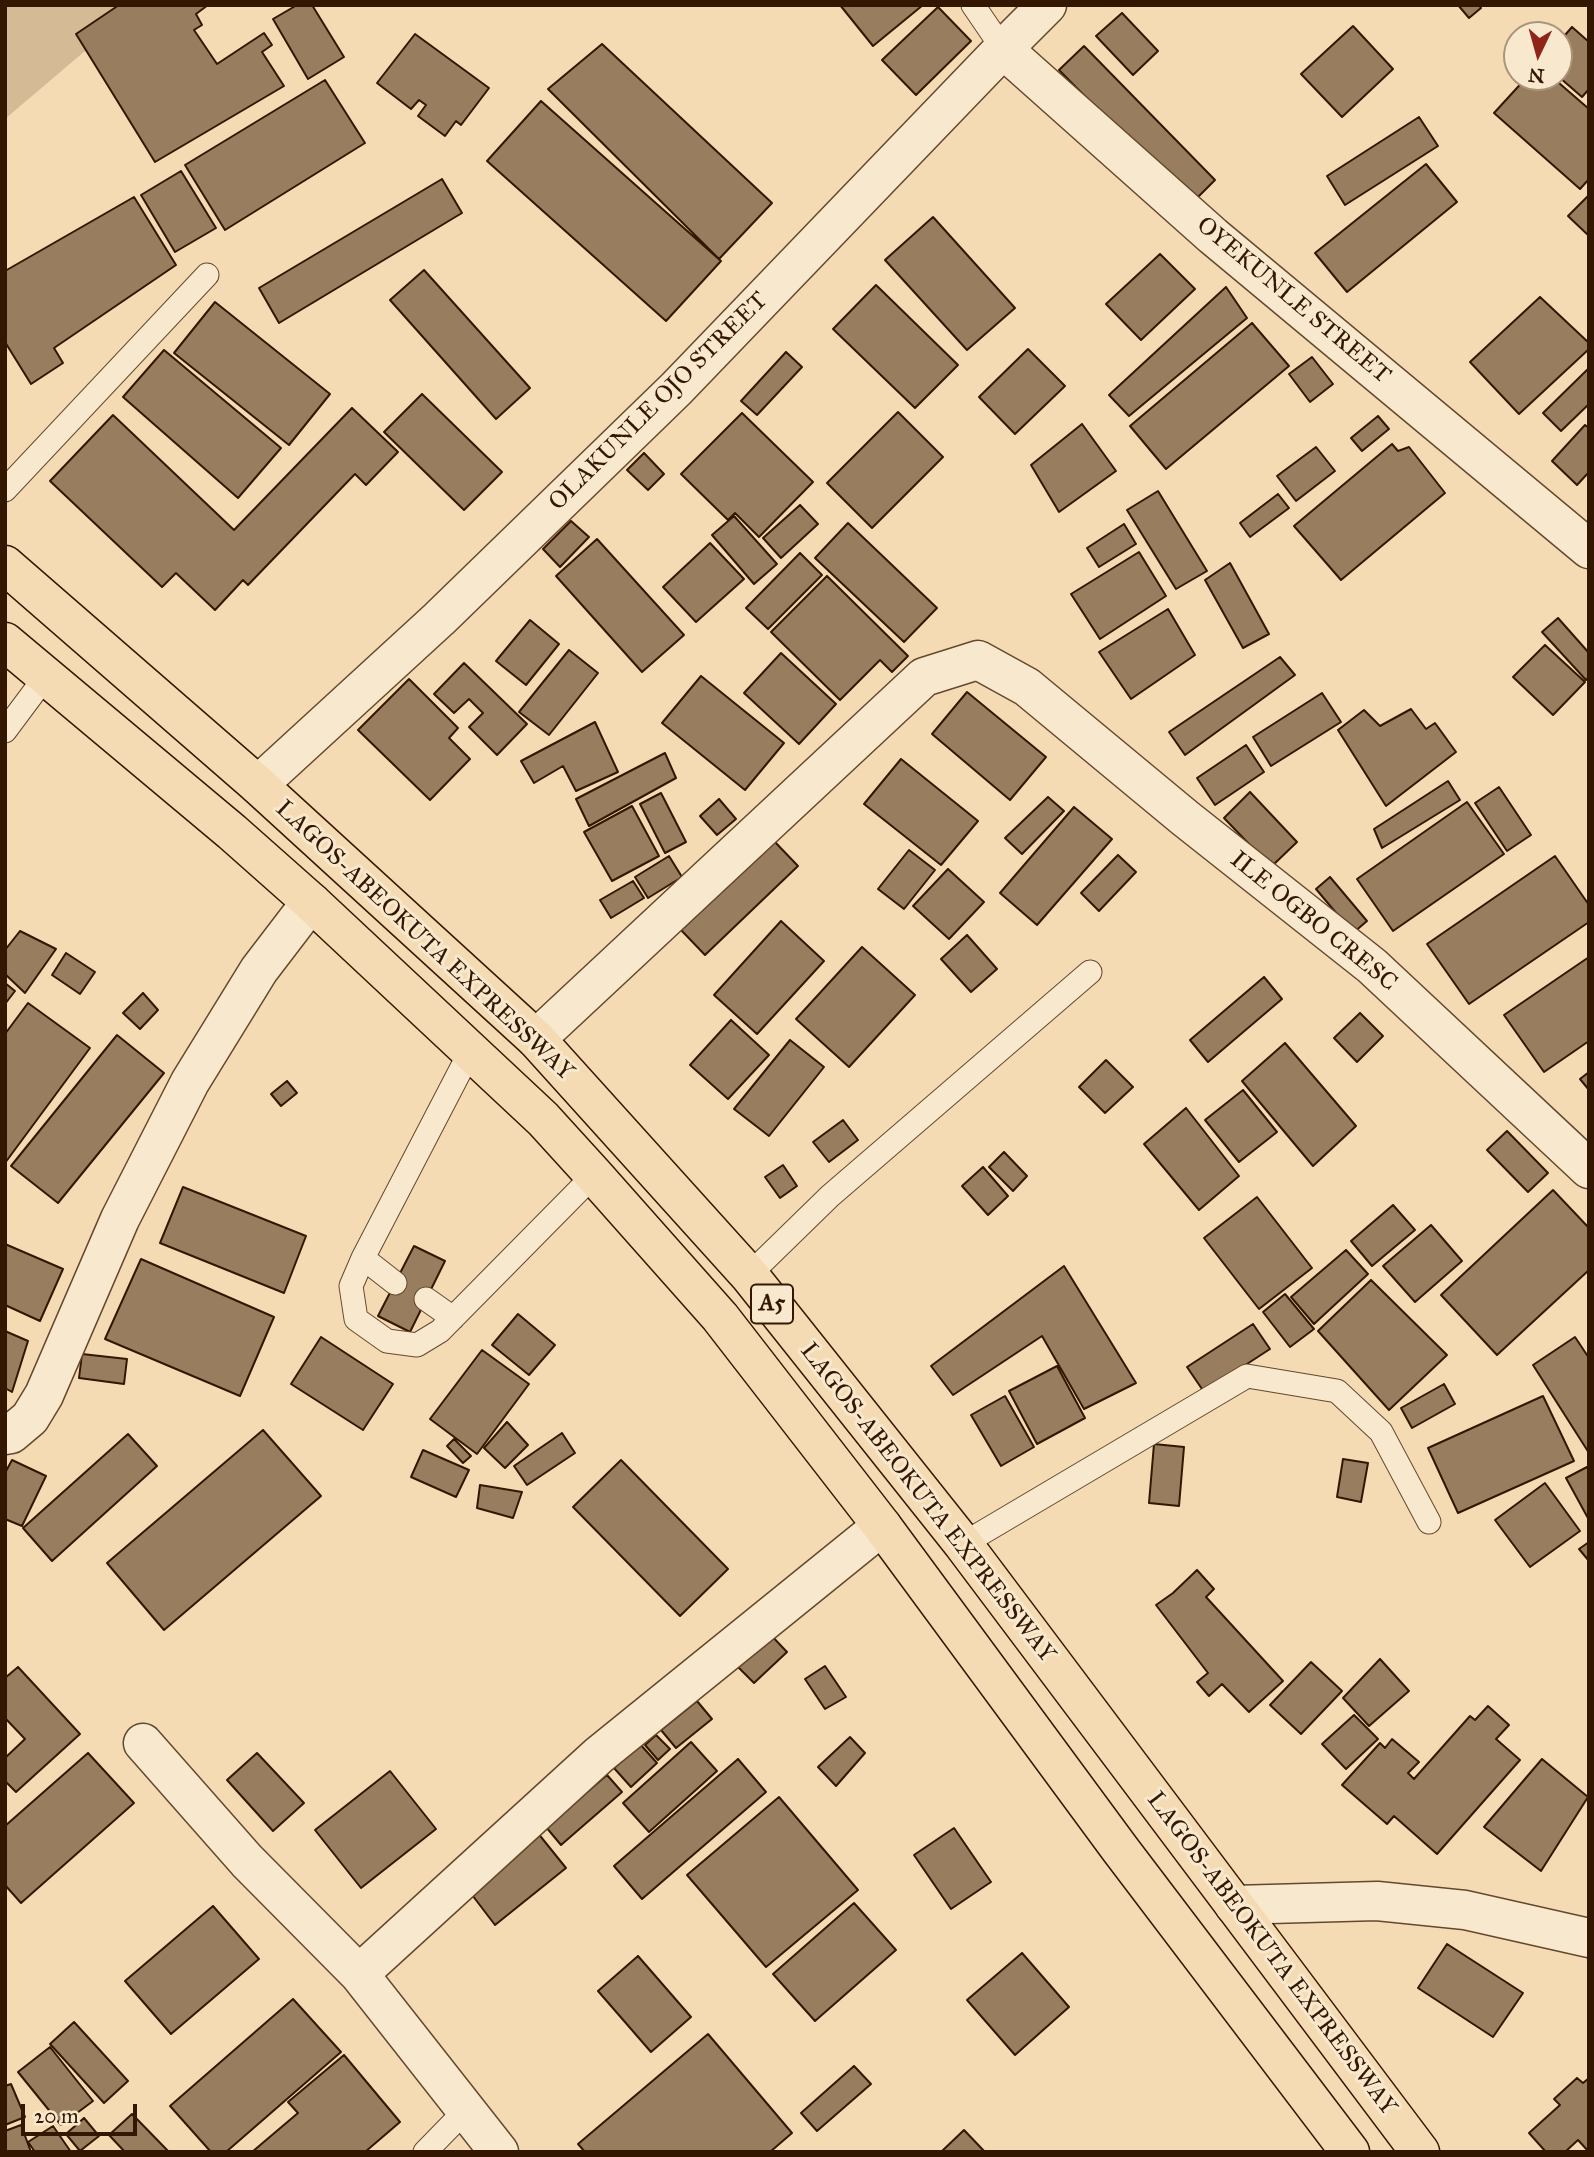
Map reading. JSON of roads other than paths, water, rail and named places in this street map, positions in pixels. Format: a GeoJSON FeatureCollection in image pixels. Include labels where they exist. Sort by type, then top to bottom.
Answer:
{"type":"FeatureCollection","features":[{"type":"Feature","properties":{"kind":"highway","name":"LAGOS-ABEOKUTA EXPRESSWAY"},"geometry":{"type":"LineString","coordinates":[[5,565],[258,785],[536,1039],[749,1275],[963,1544],[1420,2152]]}},
{"type":"Feature","properties":{"kind":"highway","name":"LAGOS-ABEOKUTA EXPRESSWAY"},"geometry":{"type":"LineString","coordinates":[[5,642],[311,902],[543,1119],[594,1175],[720,1317],[882,1526],[1120,1849],[1350,2152]]}},
{"type":"Feature","properties":{"kind":"street","name":"OLAKUNLE OJO STREET"},"geometry":{"type":"LineString","coordinates":[[258,785],[439,619],[676,390],[1047,5]]}},
{"type":"Feature","properties":{"kind":"street","name":"OYEKUNLE STREET"},"geometry":{"type":"LineString","coordinates":[[1003,48],[1213,236],[1589,548]]}},
{"type":"Feature","properties":{"kind":"street","name":"ILE OGBO CRESC"},"geometry":{"type":"LineString","coordinates":[[536,1039],[925,677],[978,660],[1027,687],[1185,818],[1372,966],[1589,1169]]}},
{"type":"Feature","properties":{"kind":"street"},"geometry":{"type":"LineString","coordinates":[[5,1436],[30,1418],[44,1395],[120,1219],[190,1082],[259,970],[311,902]]}},
{"type":"Feature","properties":{"kind":"street"},"geometry":{"type":"LineString","coordinates":[[359,1973],[599,1755],[882,1526]]}},
{"type":"Feature","properties":{"kind":"street"},"geometry":{"type":"LineString","coordinates":[[143,1743],[247,1861],[359,1973],[499,2152]]}},
{"type":"Feature","properties":{"kind":"street"},"geometry":{"type":"LineString","coordinates":[[1234,1905],[1377,1900],[1465,1910],[1589,1937]]}},
{"type":"Feature","properties":{"kind":"lane"},"geometry":{"type":"LineString","coordinates":[[973,5],[1003,48]]}},
{"type":"Feature","properties":{"kind":"lane"},"geometry":{"type":"LineString","coordinates":[[5,490],[207,275]]}},
{"type":"Feature","properties":{"kind":"lane"},"geometry":{"type":"LineString","coordinates":[[5,732],[46,676]]}},
{"type":"Feature","properties":{"kind":"lane"},"geometry":{"type":"LineString","coordinates":[[749,1275],[830,1196],[1090,972]]}},
{"type":"Feature","properties":{"kind":"lane"},"geometry":{"type":"LineString","coordinates":[[470,1052],[351,1286],[356,1319],[387,1341],[417,1345],[440,1331],[594,1175]]}},
{"type":"Feature","properties":{"kind":"lane"},"geometry":{"type":"LineString","coordinates":[[363,1258],[395,1283]]}},
{"type":"Feature","properties":{"kind":"lane"},"geometry":{"type":"LineString","coordinates":[[426,1299],[453,1318]]}},
{"type":"Feature","properties":{"kind":"lane"},"geometry":{"type":"LineString","coordinates":[[963,1544],[1247,1376],[1337,1391],[1381,1432],[1429,1522]]}},
{"type":"Feature","properties":{"kind":"lane"},"geometry":{"type":"LineString","coordinates":[[425,2152],[466,2111]]}}]}
